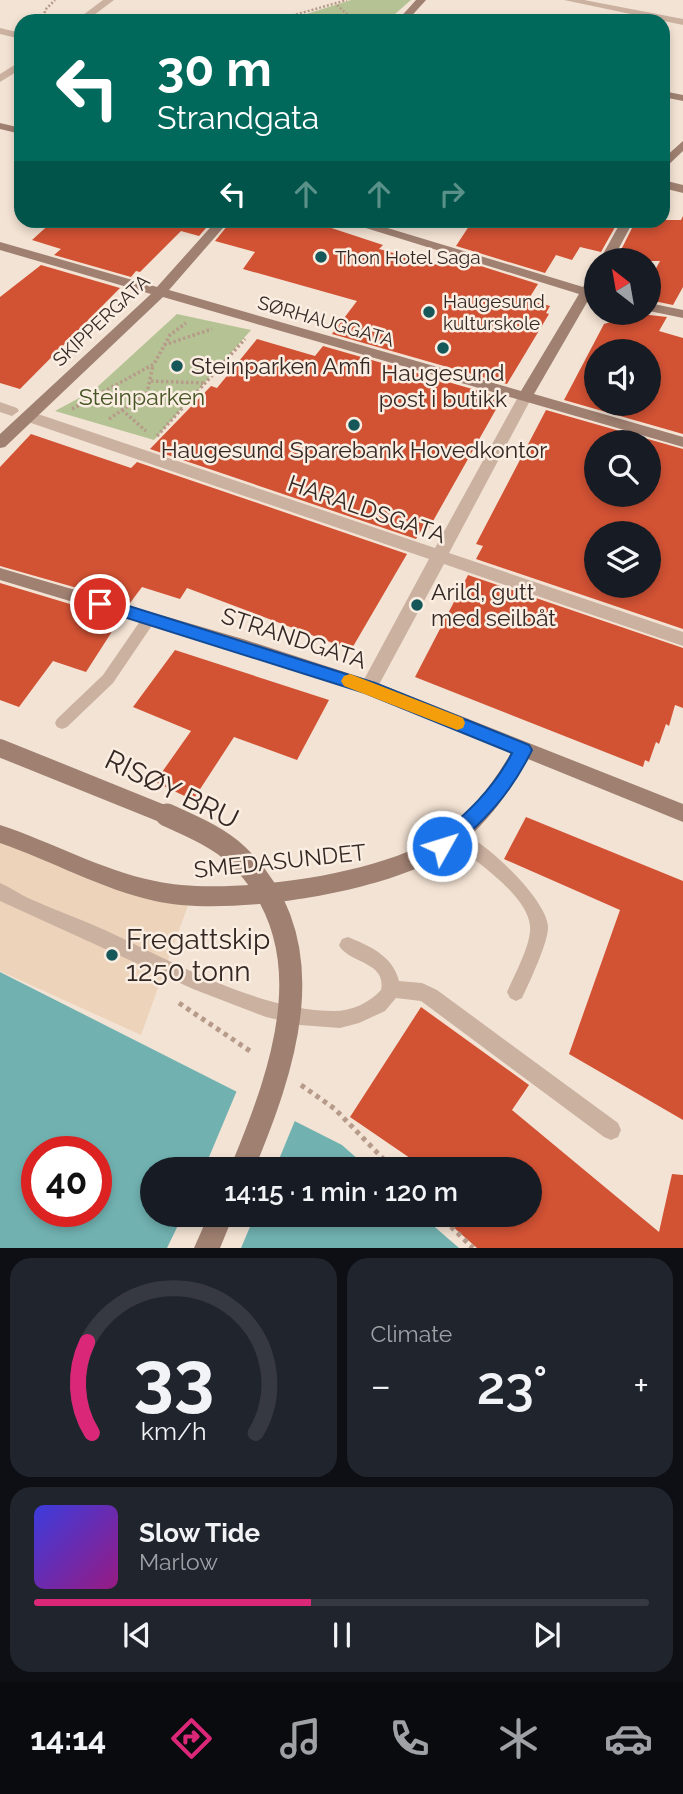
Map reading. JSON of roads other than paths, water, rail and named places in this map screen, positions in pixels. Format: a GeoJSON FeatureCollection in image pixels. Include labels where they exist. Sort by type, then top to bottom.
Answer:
{"type":"FeatureCollection","features":[{"type":"Feature","properties":{"kind":"street"},"geometry":{"type":"LineString","coordinates":[[90,14],[109,0]]}},
{"type":"Feature","properties":{"kind":"street"},"geometry":{"type":"LineString","coordinates":[[408,14],[421,0]]}},
{"type":"Feature","properties":{"kind":"street"},"geometry":{"type":"LineString","coordinates":[[569,0],[642,14]]}},
{"type":"Feature","properties":{"kind":"street"},"geometry":{"type":"LineString","coordinates":[[670,159],[683,144]]}},
{"type":"Feature","properties":{"kind":"street","name":"SKIPPERGATA"},"geometry":{"type":"LineString","coordinates":[[0,443],[159,293],[217,228]]}},
{"type":"Feature","properties":{"kind":"street"},"geometry":{"type":"LineString","coordinates":[[372,228],[584,292]]}},
{"type":"Feature","properties":{"kind":"street"},"geometry":{"type":"LineString","coordinates":[[612,248],[624,228]]}},
{"type":"Feature","properties":{"kind":"street","name":"SØRHAUGGATA"},"geometry":{"type":"LineString","coordinates":[[0,246],[683,442]]}},
{"type":"Feature","properties":{"kind":"street"},"geometry":{"type":"LineString","coordinates":[[369,687],[525,397],[584,305]]}},
{"type":"Feature","properties":{"kind":"street"},"geometry":{"type":"LineString","coordinates":[[662,310],[683,314]]}},
{"type":"Feature","properties":{"kind":"street","name":"HARALDSGATA"},"geometry":{"type":"LineString","coordinates":[[42,421],[683,639]]}},
{"type":"Feature","properties":{"kind":"street","name":"STRANDGATA"},"geometry":{"type":"LineString","coordinates":[[0,575],[150,618],[369,687],[683,813]]}},
{"type":"Feature","properties":{"kind":"street","name":"RISØY BRU"},"geometry":{"type":"LineString","coordinates":[[0,748],[190,825],[236,853],[268,891],[285,935],[291,963],[292,1005],[284,1053],[246,1157]]}},
{"type":"Feature","properties":{"kind":"street","name":"SMEDASUNDET"},"geometry":{"type":"LineString","coordinates":[[0,834],[140,888],[191,897],[358,881],[394,871],[427,856],[456,836],[481,812],[509,777],[523,750]]}},
{"type":"Feature","properties":{"kind":"street"},"geometry":{"type":"LineString","coordinates":[[207,1248],[216,1227]]}},
{"type":"Feature","properties":{"kind":"lane"},"geometry":{"type":"LineString","coordinates":[[62,723],[108,679],[150,618]]}},
{"type":"Feature","properties":{"kind":"lane"},"geometry":{"type":"LineString","coordinates":[[456,836],[510,880],[529,901],[539,927],[516,992]]}},
{"type":"Feature","properties":{"kind":"lane"},"geometry":{"type":"LineString","coordinates":[[0,891],[226,993],[283,1013],[335,1020],[354,1017],[388,1000],[393,989],[390,977],[380,961],[366,951],[348,945]]}},
{"type":"Feature","properties":{"kind":"lane"},"geometry":{"type":"LineString","coordinates":[[393,989],[422,992],[431,996],[611,1130]]}},
{"type":"Feature","properties":{"kind":"water"},"geometry":{"type":"Polygon","coordinates":[[[0,972],[342,1145],[356,1157],[140,1157],[140,1227],[435,1227],[459,1248],[0,1248],[0,972]]]}},
{"type":"Feature","properties":{"kind":"place","name":"Thon Hotel Saga"},"geometry":{"type":"Point","coordinates":[321,257]}},
{"type":"Feature","properties":{"kind":"place","name":"Haugesund kulturskole"},"geometry":{"type":"Point","coordinates":[429,312]}},
{"type":"Feature","properties":{"kind":"place","name":"Haugesund post i butikk"},"geometry":{"type":"Point","coordinates":[443,348]}},
{"type":"Feature","properties":{"kind":"place","name":"Steinparken Amfi"},"geometry":{"type":"Point","coordinates":[177,366]}},
{"type":"Feature","properties":{"kind":"place","name":"Haugesund Sparebank Hovedkontor"},"geometry":{"type":"Point","coordinates":[354,425]}},
{"type":"Feature","properties":{"kind":"place","name":"Arild, gutt med seilbåt"},"geometry":{"type":"Point","coordinates":[417,605]}},
{"type":"Feature","properties":{"kind":"place","name":"Fregattskip 1250 tonn"},"geometry":{"type":"Point","coordinates":[112,955]}},
{"type":"Feature","properties":{"kind":"park label","name":"Steinparken"},"geometry":{"type":"Point","coordinates":[142,397]}}]}
